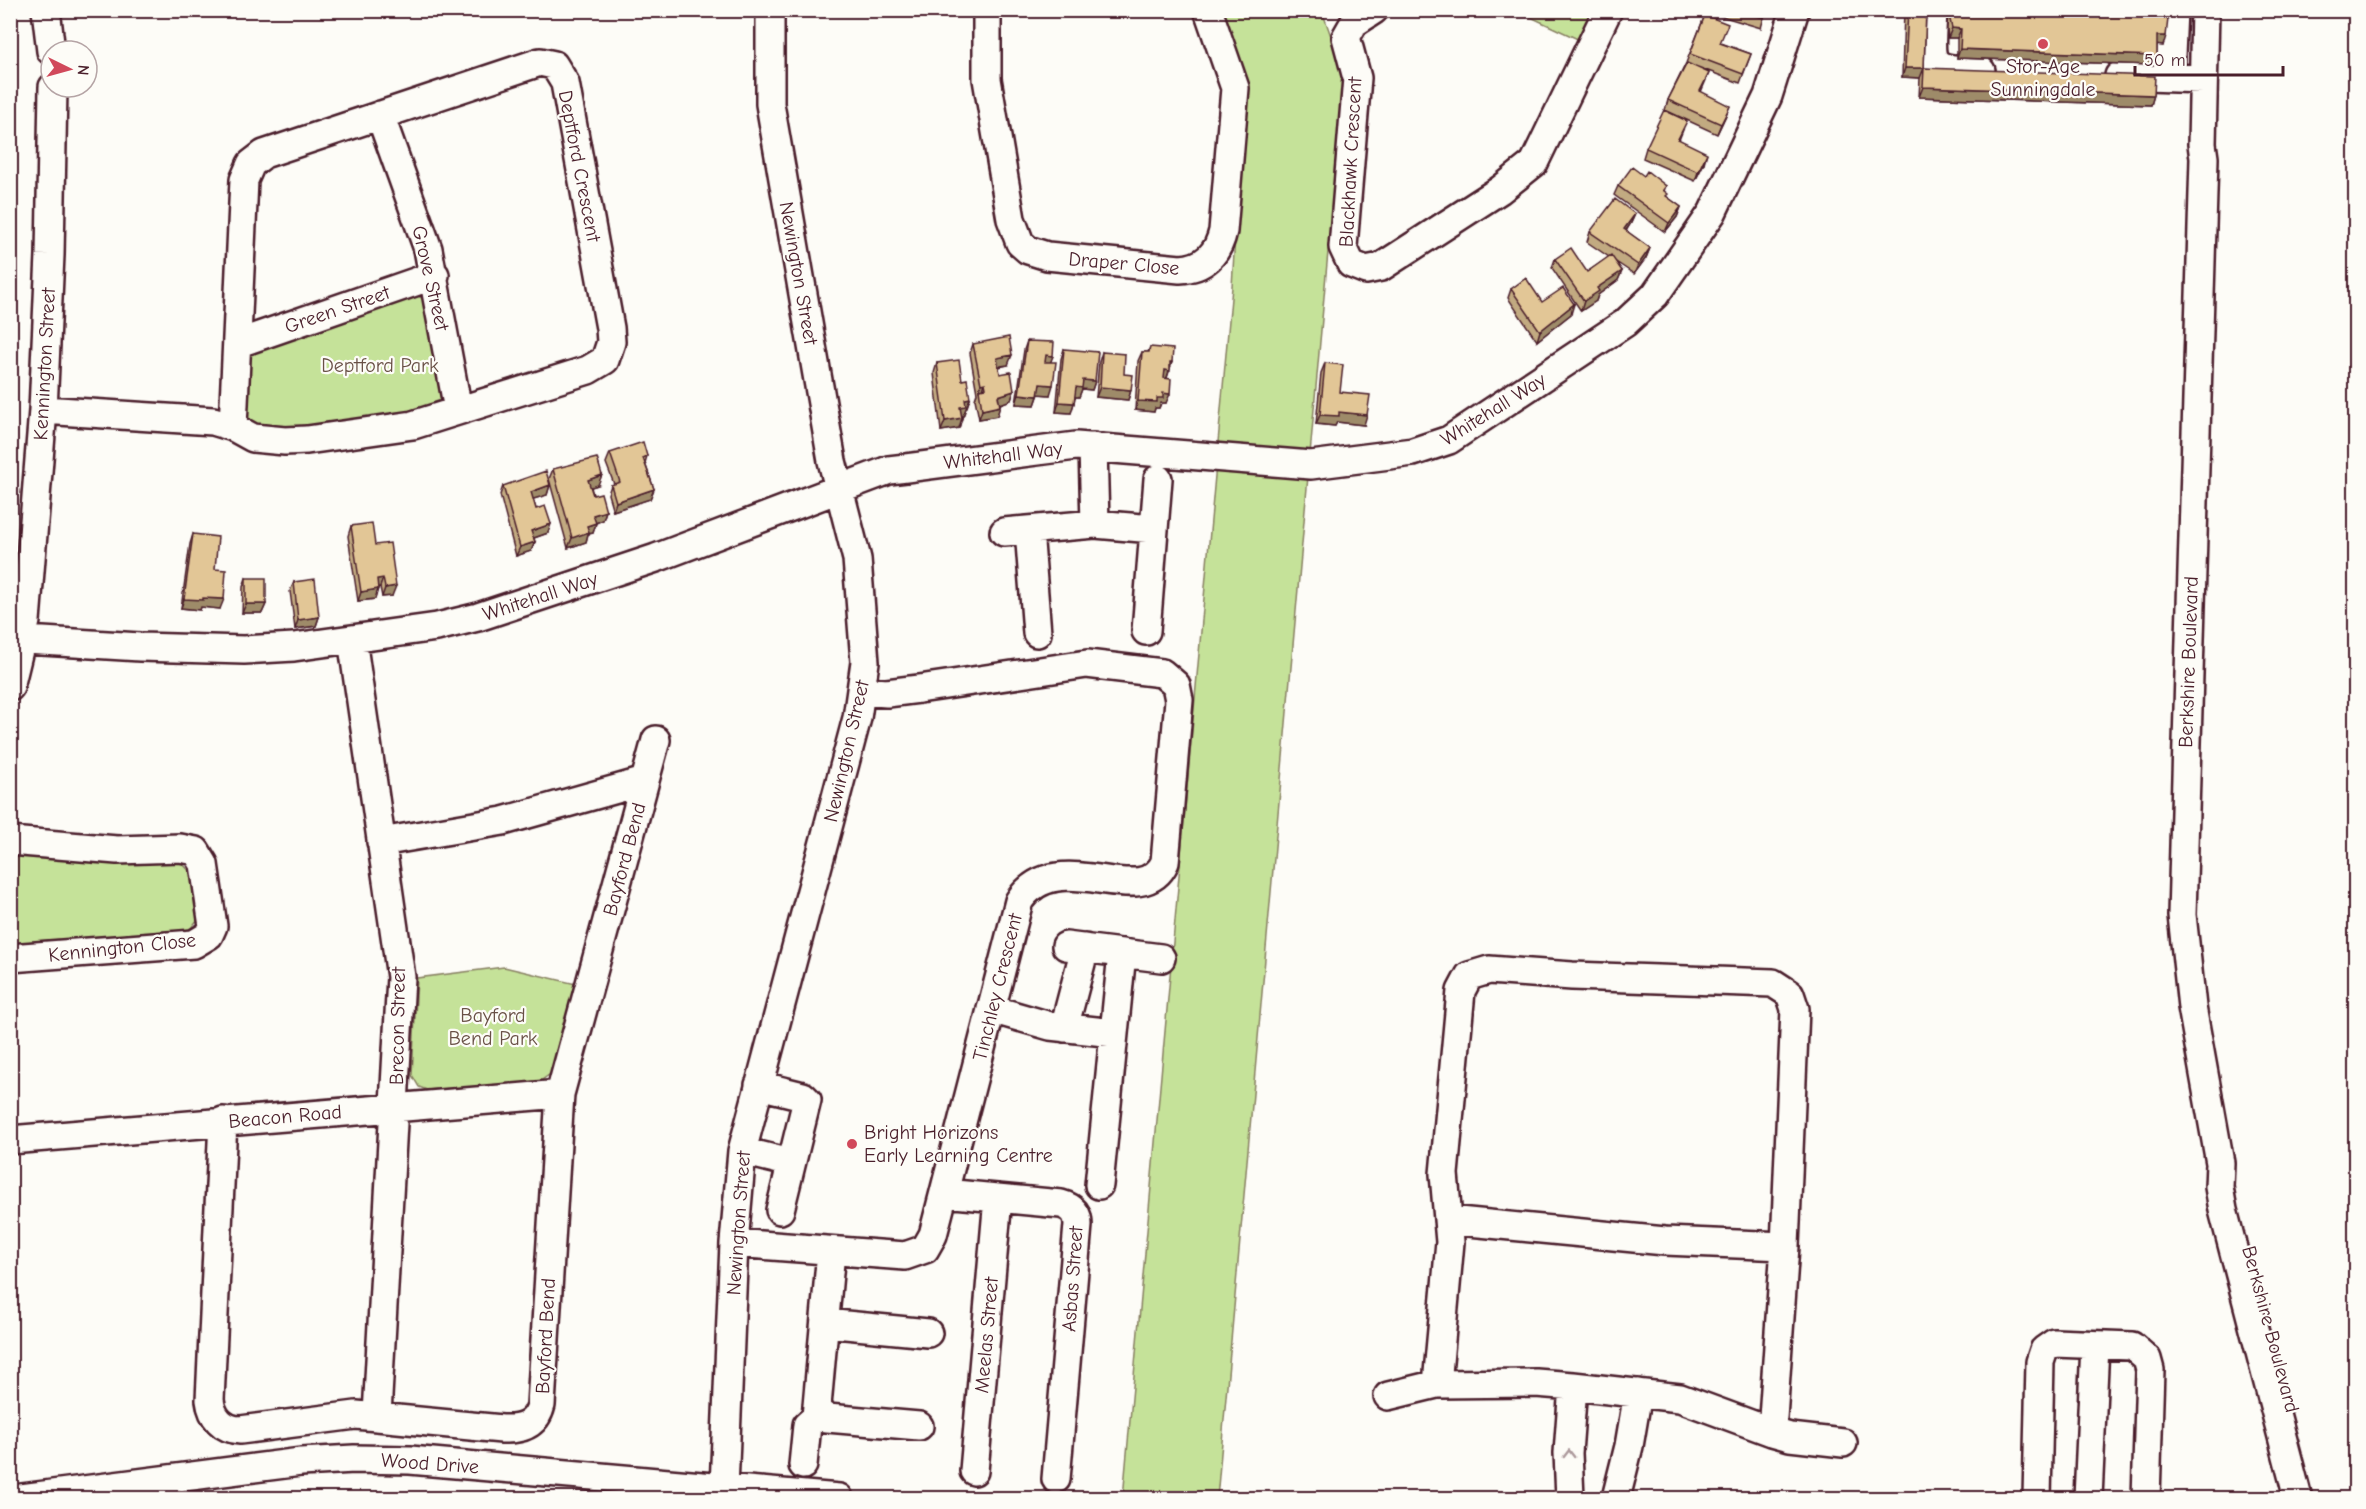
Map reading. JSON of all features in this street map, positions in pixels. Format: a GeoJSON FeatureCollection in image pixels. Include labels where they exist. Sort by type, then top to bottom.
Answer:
{"type":"FeatureCollection","features":[{"type":"Feature","properties":{"kind":"street"},"geometry":{"type":"LineString","coordinates":[[46,10],[50,39]]}},
{"type":"Feature","properties":{"kind":"street","name":"Newington Street"},"geometry":{"type":"LineString","coordinates":[[724,1488],[734,1243],[742,1151],[862,691],[865,662],[856,559],[839,489],[770,104],[770,10]]}},
{"type":"Feature","properties":{"kind":"street","name":"Draper Close"},"geometry":{"type":"LineString","coordinates":[[987,10],[987,79],[1011,219],[1020,243],[1028,250],[1047,256],[1180,269],[1205,262],[1220,243],[1223,231],[1235,88],[1208,10]]}},
{"type":"Feature","properties":{"kind":"street","name":"Blackhawk Crescent"},"geometry":{"type":"LineString","coordinates":[[1374,10],[1353,23],[1346,37],[1357,78],[1343,247],[1351,264],[1357,269],[1366,270],[1381,267],[1500,190],[1534,164],[1608,10]]}},
{"type":"Feature","properties":{"kind":"street","name":"Whitehall Way"},"geometry":{"type":"LineString","coordinates":[[16,639],[244,650],[294,647],[352,639],[478,617],[656,558],[889,470],[1060,448],[1093,447],[1311,465],[1413,452],[1458,435],[1625,323],[1655,295],[1712,213],[1768,96],[1795,10]]}},
{"type":"Feature","properties":{"kind":"street"},"geometry":{"type":"LineString","coordinates":[[1933,10],[1931,52],[1937,64],[1948,70],[2007,72]]}},
{"type":"Feature","properties":{"kind":"street"},"geometry":{"type":"LineString","coordinates":[[2170,78],[2173,10]]}},
{"type":"Feature","properties":{"kind":"street","name":"Berkshire Boulevard"},"geometry":{"type":"LineString","coordinates":[[2205,10],[2202,144],[2204,158],[2182,915],[2192,1007],[2220,1162],[2238,1205],[2315,1498]]}},
{"type":"Feature","properties":{"kind":"street","name":"Berkshire Boulevard"},"geometry":{"type":"LineString","coordinates":[[2204,158],[2212,144],[2219,10]]}},
{"type":"Feature","properties":{"kind":"street","name":"Deptford Crescent"},"geometry":{"type":"LineString","coordinates":[[43,410],[213,421],[233,427],[253,438],[307,441],[413,425],[588,370],[605,360],[609,352],[610,327],[566,83],[554,65],[540,62],[256,158],[246,171],[233,427]]}},
{"type":"Feature","properties":{"kind":"street"},"geometry":{"type":"LineString","coordinates":[[2088,75],[2203,79]]}},
{"type":"Feature","properties":{"kind":"street","name":"Kennington Street"},"geometry":{"type":"LineString","coordinates":[[16,639],[28,595],[43,410],[50,255],[53,99]]}},
{"type":"Feature","properties":{"kind":"street","name":"Grove Street"},"geometry":{"type":"LineString","coordinates":[[380,115],[428,249],[435,275],[458,410]]}},
{"type":"Feature","properties":{"kind":"street","name":"Green Street"},"geometry":{"type":"LineString","coordinates":[[238,343],[435,275]]}},
{"type":"Feature","properties":{"kind":"street"},"geometry":{"type":"LineString","coordinates":[[1093,447],[1095,524]]}},
{"type":"Feature","properties":{"kind":"street"},"geometry":{"type":"LineString","coordinates":[[1146,631],[1158,479]]}},
{"type":"Feature","properties":{"kind":"street"},"geometry":{"type":"LineString","coordinates":[[1037,633],[1016,531],[1095,524],[1154,529]]}},
{"type":"Feature","properties":{"kind":"street"},"geometry":{"type":"LineString","coordinates":[[10,687],[16,639]]}},
{"type":"Feature","properties":{"kind":"street","name":"Brecon Street"},"geometry":{"type":"LineString","coordinates":[[352,639],[401,977],[377,1415]]}},
{"type":"Feature","properties":{"kind":"street","name":"Tinchley Crescent"},"geometry":{"type":"LineString","coordinates":[[734,1243],[905,1257],[920,1252],[933,1235],[1019,901],[1035,883],[1064,876],[1143,882],[1162,869],[1166,854],[1178,712],[1176,685],[1162,673],[1088,664],[919,690],[888,693],[862,691]]}},
{"type":"Feature","properties":{"kind":"street","name":"Bayford Bend"},"geometry":{"type":"LineString","coordinates":[[223,1121],[210,1400],[214,1415],[226,1426],[240,1430],[342,1416],[377,1415],[514,1430],[524,1427],[537,1417],[541,1405],[560,1094],[656,740]]}},
{"type":"Feature","properties":{"kind":"street","name":"Bayford Bend"},"geometry":{"type":"LineString","coordinates":[[381,842],[503,821],[645,781]]}},
{"type":"Feature","properties":{"kind":"street","name":"Kennington Close"},"geometry":{"type":"LineString","coordinates":[[10,841],[117,850],[180,848],[196,851],[204,864],[208,879],[213,926],[209,935],[194,944],[10,958]]}},
{"type":"Feature","properties":{"kind":"street"},"geometry":{"type":"LineString","coordinates":[[1064,1028],[1076,947],[1161,958]]}},
{"type":"Feature","properties":{"kind":"street"},"geometry":{"type":"LineString","coordinates":[[1099,1185],[1122,953]]}},
{"type":"Feature","properties":{"kind":"street"},"geometry":{"type":"LineString","coordinates":[[1437,1384],[1450,1242],[1445,1162],[1461,992],[1469,976],[1489,970],[1572,976],[1773,982],[1790,994],[1795,1009],[1785,1246],[1772,1432]]}},
{"type":"Feature","properties":{"kind":"street"},"geometry":{"type":"LineString","coordinates":[[991,1009],[1064,1028],[1114,1033]]}},
{"type":"Feature","properties":{"kind":"street"},"geometry":{"type":"LineString","coordinates":[[759,1085],[803,1096],[807,1101],[780,1210]]}},
{"type":"Feature","properties":{"kind":"street","name":"Beacon Road"},"geometry":{"type":"LineString","coordinates":[[10,1140],[560,1094]]}},
{"type":"Feature","properties":{"kind":"street"},"geometry":{"type":"LineString","coordinates":[[742,1151],[791,1163]]}},
{"type":"Feature","properties":{"kind":"street","name":"Berkshire Boulevard"},"geometry":{"type":"LineString","coordinates":[[2220,1162],[2219,1187],[2223,1210],[2298,1498]]}},
{"type":"Feature","properties":{"kind":"street","name":"Asbas Street"},"geometry":{"type":"LineString","coordinates":[[944,1193],[1061,1204],[1073,1210],[1078,1220],[1056,1479]]}},
{"type":"Feature","properties":{"kind":"street","name":"Meelas Street"},"geometry":{"type":"LineString","coordinates":[[974,1471],[998,1198]]}},
{"type":"Feature","properties":{"kind":"street"},"geometry":{"type":"LineString","coordinates":[[1448,1220],[1665,1241],[1785,1246]]}},
{"type":"Feature","properties":{"kind":"street"},"geometry":{"type":"LineString","coordinates":[[803,1465],[807,1425],[816,1417],[831,1251]]}},
{"type":"Feature","properties":{"kind":"street"},"geometry":{"type":"LineString","coordinates":[[825,1323],[928,1332]]}},
{"type":"Feature","properties":{"kind":"street"},"geometry":{"type":"LineString","coordinates":[[2037,1498],[2040,1362],[2044,1350],[2054,1343],[2132,1346],[2147,1359],[2150,1370],[2146,1498]]}},
{"type":"Feature","properties":{"kind":"street"},"geometry":{"type":"LineString","coordinates":[[2088,1498],[2095,1345]]}},
{"type":"Feature","properties":{"kind":"street"},"geometry":{"type":"LineString","coordinates":[[1389,1396],[1437,1384],[1536,1383],[1573,1386],[1680,1398],[1790,1437],[1843,1443]]}},
{"type":"Feature","properties":{"kind":"street"},"geometry":{"type":"LineString","coordinates":[[1570,1498],[1568,1453],[1573,1386]]}},
{"type":"Feature","properties":{"kind":"street"},"geometry":{"type":"LineString","coordinates":[[1616,1498],[1629,1446],[1638,1393]]}},
{"type":"Feature","properties":{"kind":"street"},"geometry":{"type":"LineString","coordinates":[[816,1417],[919,1426]]}},
{"type":"Feature","properties":{"kind":"street","name":"Wood Drive"},"geometry":{"type":"LineString","coordinates":[[21,1498],[301,1462],[354,1459],[410,1460],[839,1498]]}},
{"type":"Feature","properties":{"kind":"green space"},"geometry":{"type":"Polygon","coordinates":[[[1217,11],[1322,11],[1344,72],[1217,1498],[1123,1498],[1232,287],[1243,101],[1217,11]]]}},
{"type":"Feature","properties":{"kind":"green space"},"geometry":{"type":"Polygon","coordinates":[[[1518,11],[1599,11],[1584,42],[1518,11]]]}},
{"type":"Feature","properties":{"kind":"green space","name":"Deptford Park"},"geometry":{"type":"Polygon","coordinates":[[[415,294],[427,301],[444,398],[442,403],[405,419],[259,431],[243,417],[248,355],[252,349],[415,294]]]}},
{"type":"Feature","properties":{"kind":"green space"},"geometry":{"type":"Polygon","coordinates":[[[10,856],[105,863],[182,863],[192,874],[198,919],[191,928],[186,930],[11,943],[10,856]]]}},
{"type":"Feature","properties":{"kind":"green space","name":"Bayford Bend Park"},"geometry":{"type":"Polygon","coordinates":[[[504,967],[576,984],[553,1072],[539,1082],[427,1090],[419,1087],[412,1075],[417,978],[504,967]]]}},
{"type":"Feature","properties":{"kind":"building"},"geometry":{"type":"Polygon","coordinates":[[[1737,10],[1766,10],[1764,18],[1737,10]]]}},
{"type":"Feature","properties":{"kind":"building"},"geometry":{"type":"Polygon","coordinates":[[[1908,10],[1926,10],[1924,68],[1905,68],[1908,10]]]}},
{"type":"Feature","properties":{"kind":"building"},"geometry":{"type":"Polygon","coordinates":[[[1951,10],[2169,10],[2166,36],[2157,36],[2157,56],[1960,49],[1961,29],[1952,28],[1951,10]]]}},
{"type":"Feature","properties":{"kind":"building"},"geometry":{"type":"Polygon","coordinates":[[[1705,15],[1728,24],[1720,43],[1751,54],[1743,74],[1690,54],[1705,15]]]}},
{"type":"Feature","properties":{"kind":"building"},"geometry":{"type":"Polygon","coordinates":[[[1687,63],[1709,73],[1700,91],[1730,106],[1721,124],[1668,100],[1687,63]]]}},
{"type":"Feature","properties":{"kind":"building"},"geometry":{"type":"Polygon","coordinates":[[[1924,68],[2155,76],[2154,95],[1923,87],[1924,68]]]}},
{"type":"Feature","properties":{"kind":"building"},"geometry":{"type":"Polygon","coordinates":[[[1664,110],[1687,121],[1678,139],[1707,153],[1698,172],[1646,148],[1664,110]]]}},
{"type":"Feature","properties":{"kind":"building"},"geometry":{"type":"Polygon","coordinates":[[[1632,167],[1644,176],[1647,171],[1666,186],[1663,190],[1668,194],[1666,196],[1681,207],[1669,223],[1618,186],[1632,167]]]}},
{"type":"Feature","properties":{"kind":"building"},"geometry":{"type":"Polygon","coordinates":[[[1615,199],[1635,214],[1624,229],[1650,248],[1638,265],[1590,232],[1615,199]]]}},
{"type":"Feature","properties":{"kind":"building"},"geometry":{"type":"Polygon","coordinates":[[[1571,248],[1587,272],[1611,255],[1622,271],[1597,288],[1599,291],[1584,301],[1555,259],[1571,248]]]}},
{"type":"Feature","properties":{"kind":"building"},"geometry":{"type":"Polygon","coordinates":[[[1526,278],[1542,302],[1563,288],[1574,304],[1540,331],[1511,289],[1526,278]]]}},
{"type":"Feature","properties":{"kind":"building"},"geometry":{"type":"Polygon","coordinates":[[[1009,337],[1012,355],[997,358],[1000,374],[1011,372],[1014,391],[998,396],[1000,406],[982,410],[979,389],[986,388],[985,383],[981,384],[973,344],[1009,337]]]}},
{"type":"Feature","properties":{"kind":"building"},"geometry":{"type":"Polygon","coordinates":[[[1027,341],[1054,342],[1053,356],[1046,355],[1045,362],[1056,362],[1053,385],[1040,384],[1038,396],[1019,394],[1027,341]]]}},
{"type":"Feature","properties":{"kind":"building"},"geometry":{"type":"Polygon","coordinates":[[[1150,347],[1173,349],[1170,371],[1165,370],[1164,378],[1171,379],[1170,394],[1163,393],[1163,398],[1157,398],[1157,402],[1138,401],[1142,352],[1149,352],[1150,347]]]}},
{"type":"Feature","properties":{"kind":"building"},"geometry":{"type":"Polygon","coordinates":[[[1064,349],[1098,352],[1095,381],[1083,380],[1082,388],[1076,387],[1074,403],[1059,402],[1064,349]]]}},
{"type":"Feature","properties":{"kind":"building"},"geometry":{"type":"Polygon","coordinates":[[[1102,352],[1125,354],[1124,374],[1133,375],[1131,390],[1100,387],[1102,352]]]}},
{"type":"Feature","properties":{"kind":"building"},"geometry":{"type":"Polygon","coordinates":[[[959,360],[962,380],[967,379],[970,398],[965,399],[966,406],[960,407],[962,418],[945,421],[937,363],[959,360]]]}},
{"type":"Feature","properties":{"kind":"building"},"geometry":{"type":"Polygon","coordinates":[[[1325,363],[1343,365],[1340,392],[1370,395],[1367,415],[1339,412],[1339,416],[1320,415],[1325,363]]]}},
{"type":"Feature","properties":{"kind":"building"},"geometry":{"type":"Polygon","coordinates":[[[643,442],[647,456],[643,458],[654,489],[616,502],[611,485],[620,482],[610,453],[643,442]]]}},
{"type":"Feature","properties":{"kind":"building"},"geometry":{"type":"Polygon","coordinates":[[[597,458],[602,475],[588,480],[593,495],[601,493],[606,511],[593,515],[596,523],[587,526],[589,532],[572,538],[553,469],[597,458]]]}},
{"type":"Feature","properties":{"kind":"building"},"geometry":{"type":"Polygon","coordinates":[[[546,471],[550,485],[531,492],[536,509],[545,506],[551,524],[531,531],[535,542],[520,547],[503,486],[546,471]]]}},
{"type":"Feature","properties":{"kind":"building"},"geometry":{"type":"Polygon","coordinates":[[[372,523],[375,545],[390,543],[396,586],[385,588],[383,578],[377,579],[378,589],[361,592],[351,526],[372,523]]]}},
{"type":"Feature","properties":{"kind":"building"},"geometry":{"type":"Polygon","coordinates":[[[193,534],[218,537],[215,569],[226,570],[224,599],[184,599],[193,534]]]}},
{"type":"Feature","properties":{"kind":"building"},"geometry":{"type":"Polygon","coordinates":[[[246,578],[266,578],[266,604],[246,604],[246,578]]]}},
{"type":"Feature","properties":{"kind":"building"},"geometry":{"type":"Polygon","coordinates":[[[315,579],[319,617],[298,620],[294,582],[315,579]]]}},
{"type":"Feature","properties":{"kind":"place","name":"Stor-Age Sunningdale"},"geometry":{"type":"Point","coordinates":[2043,44]}},
{"type":"Feature","properties":{"kind":"place","name":"Bright Horizons Early Learning Centre"},"geometry":{"type":"Point","coordinates":[852,1144]}}]}
